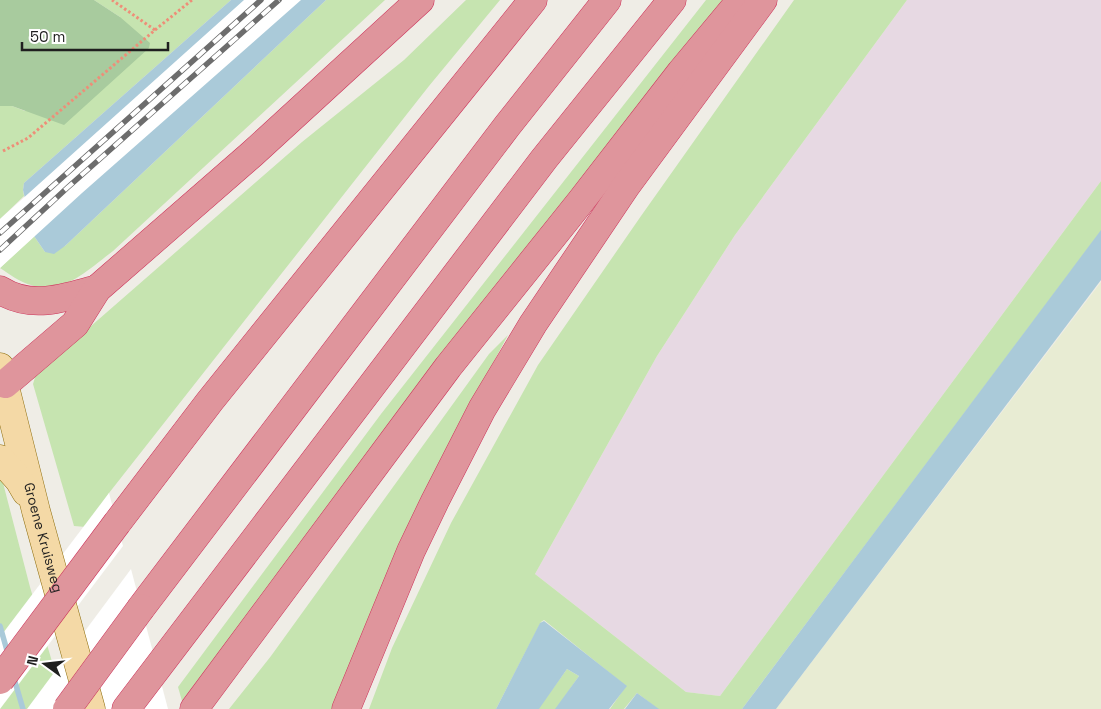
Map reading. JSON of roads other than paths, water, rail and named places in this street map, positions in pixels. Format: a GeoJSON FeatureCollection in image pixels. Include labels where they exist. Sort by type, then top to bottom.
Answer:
{"type":"FeatureCollection","features":[{"type":"Feature","properties":{"kind":"highway"},"geometry":{"type":"LineString","coordinates":[[2,380],[75,324],[97,289],[252,154],[420,0]]}},
{"type":"Feature","properties":{"kind":"highway"},"geometry":{"type":"LineString","coordinates":[[0,680],[210,401],[534,0]]}},
{"type":"Feature","properties":{"kind":"highway"},"geometry":{"type":"LineString","coordinates":[[66,709],[508,126],[607,0]]}},
{"type":"Feature","properties":{"kind":"highway"},"geometry":{"type":"LineString","coordinates":[[126,709],[544,160],[672,0]]}},
{"type":"Feature","properties":{"kind":"highway"},"geometry":{"type":"LineString","coordinates":[[194,709],[448,367],[681,72],[741,0]]}},
{"type":"Feature","properties":{"kind":"highway"},"geometry":{"type":"LineString","coordinates":[[346,709],[411,551],[482,409],[533,324],[605,216],[763,0]]}},
{"type":"Feature","properties":{"kind":"highway"},"geometry":{"type":"LineString","coordinates":[[0,290],[13,297],[36,302],[54,300],[97,289]]}},
{"type":"Feature","properties":{"kind":"main road","name":"Groene Kruisweg"},"geometry":{"type":"LineString","coordinates":[[2,380],[91,709]]}},
{"type":"Feature","properties":{"kind":"main road"},"geometry":{"type":"LineString","coordinates":[[0,459],[19,480],[36,511]]}},
{"type":"Feature","properties":{"kind":"water"},"geometry":{"type":"Polygon","coordinates":[[[231,0],[326,0],[65,246],[54,254],[45,252],[34,236],[23,190],[24,183],[231,0]]]}},
{"type":"Feature","properties":{"kind":"water"},"geometry":{"type":"Polygon","coordinates":[[[1101,230],[1101,280],[776,709],[742,709],[1101,230]]]}},
{"type":"Feature","properties":{"kind":"water"},"geometry":{"type":"Polygon","coordinates":[[[544,621],[627,686],[609,709],[555,709],[579,676],[567,669],[539,709],[496,709],[540,623],[544,621]]]}},
{"type":"Feature","properties":{"kind":"water"},"geometry":{"type":"Polygon","coordinates":[[[637,693],[659,709],[625,709],[637,693]]]}},
{"type":"Feature","properties":{"kind":"waterway"},"geometry":{"type":"LineString","coordinates":[[0,626],[8,654]]}},
{"type":"Feature","properties":{"kind":"waterway"},"geometry":{"type":"LineString","coordinates":[[13,675],[23,709]]}},
{"type":"Feature","properties":{"kind":"railway"},"geometry":{"type":"LineString","coordinates":[[0,233],[261,0]]}},
{"type":"Feature","properties":{"kind":"railway"},"geometry":{"type":"LineString","coordinates":[[0,250],[279,0]]}}]}
